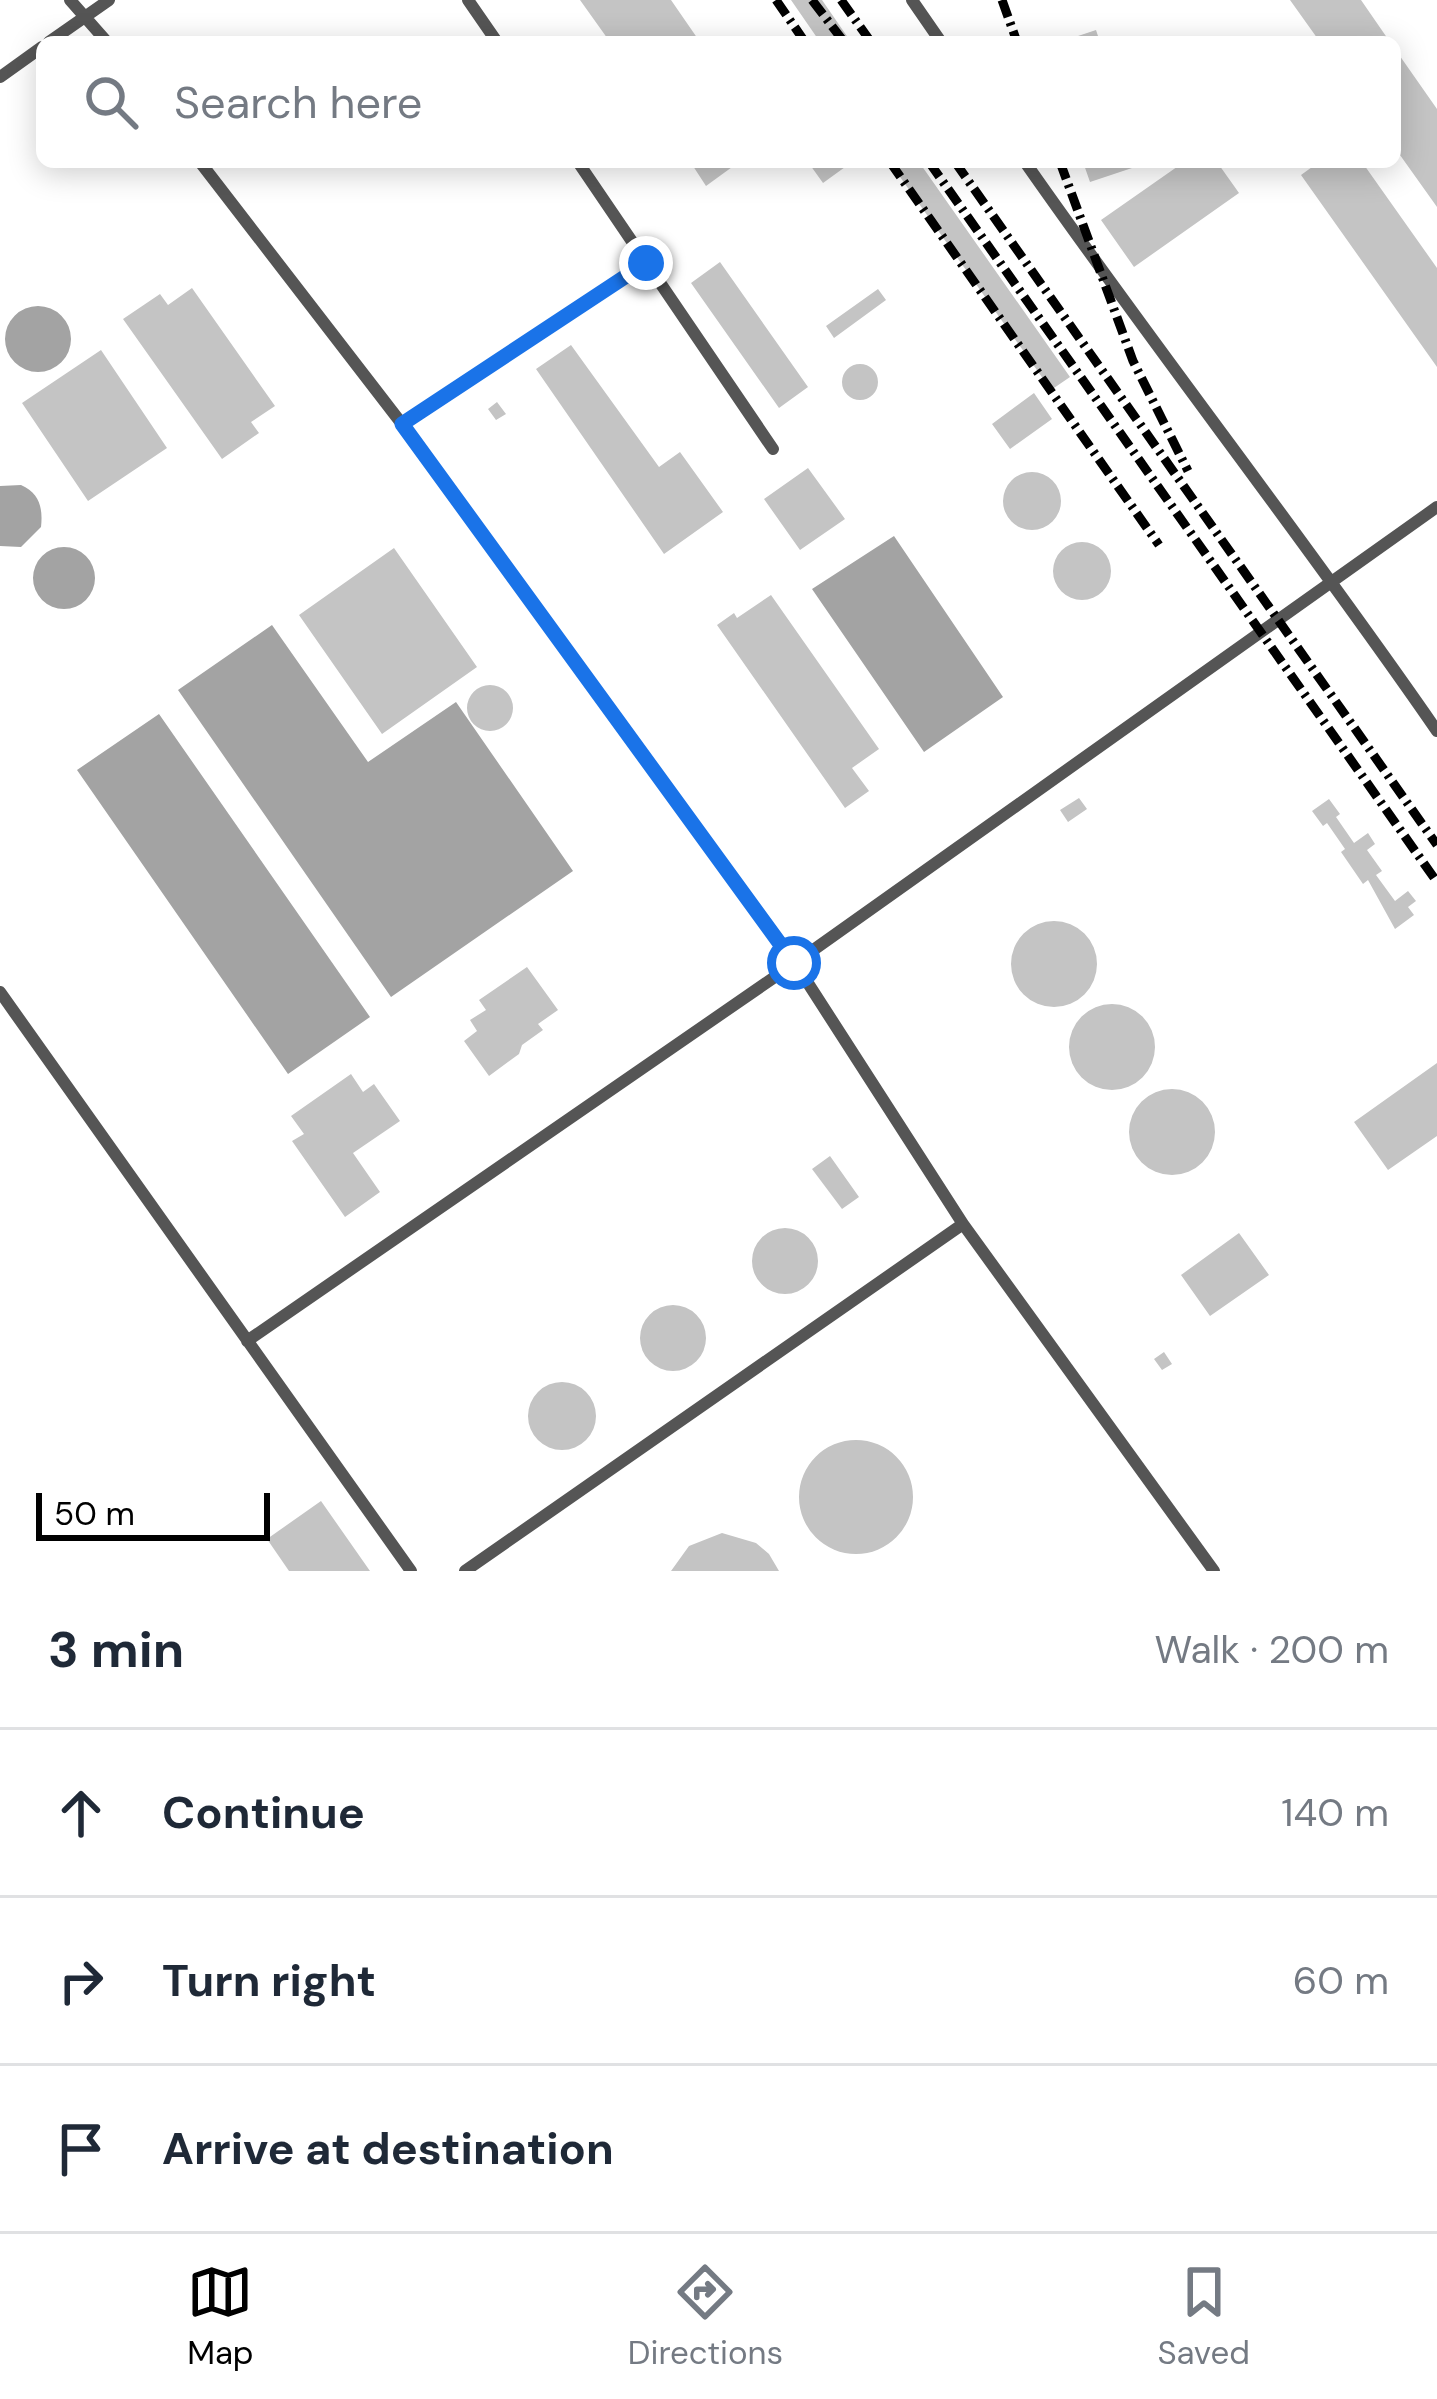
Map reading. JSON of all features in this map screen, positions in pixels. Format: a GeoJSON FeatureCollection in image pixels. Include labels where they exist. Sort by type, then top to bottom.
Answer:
{"type":"FeatureCollection","features":[{"type":"Feature","properties":{"kind":"lane"},"geometry":{"type":"LineString","coordinates":[[70,0],[101,36]]}},
{"type":"Feature","properties":{"kind":"lane"},"geometry":{"type":"LineString","coordinates":[[58,36],[109,0]]}},
{"type":"Feature","properties":{"kind":"lane"},"geometry":{"type":"LineString","coordinates":[[468,0],[493,36]]}},
{"type":"Feature","properties":{"kind":"lane"},"geometry":{"type":"LineString","coordinates":[[912,0],[937,36]]}},
{"type":"Feature","properties":{"kind":"lane"},"geometry":{"type":"LineString","coordinates":[[0,76],[36,52]]}},
{"type":"Feature","properties":{"kind":"lane"},"geometry":{"type":"LineString","coordinates":[[205,168],[402,424],[794,963],[964,1224],[1214,1571]]}},
{"type":"Feature","properties":{"kind":"lane"},"geometry":{"type":"LineString","coordinates":[[582,168],[773,449]]}},
{"type":"Feature","properties":{"kind":"lane"},"geometry":{"type":"LineString","coordinates":[[1029,168],[1437,731]]}},
{"type":"Feature","properties":{"kind":"lane"},"geometry":{"type":"LineString","coordinates":[[402,424],[646,263]]}},
{"type":"Feature","properties":{"kind":"lane"},"geometry":{"type":"LineString","coordinates":[[247,1341],[794,963],[1437,507]]}},
{"type":"Feature","properties":{"kind":"lane"},"geometry":{"type":"LineString","coordinates":[[0,992],[411,1571]]}},
{"type":"Feature","properties":{"kind":"lane"},"geometry":{"type":"LineString","coordinates":[[464,1571],[964,1224]]}},
{"type":"Feature","properties":{"kind":"shaded area"},"geometry":{"type":"Polygon","coordinates":[[[38,306],[61,316],[71,339],[61,362],[38,372],[15,362],[5,339],[15,316],[38,306]]]}},
{"type":"Feature","properties":{"kind":"shaded area"},"geometry":{"type":"Polygon","coordinates":[[[21,485],[39,502],[41,527],[21,547],[0,546],[0,486],[21,485]]]}},
{"type":"Feature","properties":{"kind":"shaded area"},"geometry":{"type":"Polygon","coordinates":[[[894,536],[1003,697],[924,752],[812,589],[894,536]]]}},
{"type":"Feature","properties":{"kind":"shaded area"},"geometry":{"type":"Polygon","coordinates":[[[64,547],[86,556],[95,578],[86,600],[64,609],[42,600],[33,578],[42,556],[64,547]]]}},
{"type":"Feature","properties":{"kind":"shaded area"},"geometry":{"type":"Polygon","coordinates":[[[272,625],[368,762],[456,702],[573,871],[391,997],[178,690],[272,625]]]}},
{"type":"Feature","properties":{"kind":"shaded area"},"geometry":{"type":"Polygon","coordinates":[[[159,714],[370,1017],[288,1074],[77,770],[159,714]]]}},
{"type":"Feature","properties":{"kind":"building"},"geometry":{"type":"Polygon","coordinates":[[[580,0],[671,0],[696,36],[606,36],[580,0]]]}},
{"type":"Feature","properties":{"kind":"building"},"geometry":{"type":"Polygon","coordinates":[[[791,0],[822,0],[847,36],[816,36],[791,0]]]}},
{"type":"Feature","properties":{"kind":"building"},"geometry":{"type":"Polygon","coordinates":[[[1290,0],[1361,0],[1386,36],[1316,36],[1290,0]]]}},
{"type":"Feature","properties":{"kind":"building"},"geometry":{"type":"Polygon","coordinates":[[[1401,58],[1437,109],[1437,207],[1401,156],[1401,58]]]}},
{"type":"Feature","properties":{"kind":"building"},"geometry":{"type":"Polygon","coordinates":[[[694,168],[731,168],[706,186],[694,168]]]}},
{"type":"Feature","properties":{"kind":"building"},"geometry":{"type":"Polygon","coordinates":[[[812,168],[844,168],[823,183],[812,168]]]}},
{"type":"Feature","properties":{"kind":"building"},"geometry":{"type":"Polygon","coordinates":[[[894,168],[923,168],[1070,377],[1051,390],[894,168]]]}},
{"type":"Feature","properties":{"kind":"building"},"geometry":{"type":"Polygon","coordinates":[[[1085,168],[1132,168],[1090,182],[1085,168]]]}},
{"type":"Feature","properties":{"kind":"building"},"geometry":{"type":"Polygon","coordinates":[[[1175,168],[1221,168],[1239,193],[1134,267],[1101,220],[1175,168]]]}},
{"type":"Feature","properties":{"kind":"building"},"geometry":{"type":"Polygon","coordinates":[[[1311,168],[1366,168],[1437,268],[1437,367],[1301,175],[1311,168]]]}},
{"type":"Feature","properties":{"kind":"building"},"geometry":{"type":"Polygon","coordinates":[[[720,262],[808,387],[779,408],[691,283],[720,262]]]}},
{"type":"Feature","properties":{"kind":"building"},"geometry":{"type":"Polygon","coordinates":[[[192,288],[275,406],[251,422],[259,433],[222,459],[123,319],[160,294],[168,305],[192,288]]]}},
{"type":"Feature","properties":{"kind":"building"},"geometry":{"type":"Polygon","coordinates":[[[878,289],[886,300],[834,338],[826,326],[878,289]]]}},
{"type":"Feature","properties":{"kind":"building"},"geometry":{"type":"Polygon","coordinates":[[[571,345],[659,467],[680,452],[723,512],[664,554],[536,369],[571,345]]]}},
{"type":"Feature","properties":{"kind":"building"},"geometry":{"type":"Polygon","coordinates":[[[101,350],[167,448],[88,501],[22,403],[101,350]]]}},
{"type":"Feature","properties":{"kind":"building"},"geometry":{"type":"Polygon","coordinates":[[[860,364],[873,369],[878,382],[873,395],[860,400],[847,395],[842,382],[847,369],[860,364]]]}},
{"type":"Feature","properties":{"kind":"building"},"geometry":{"type":"Polygon","coordinates":[[[1034,393],[1052,419],[1010,449],[992,424],[1034,393]]]}},
{"type":"Feature","properties":{"kind":"building"},"geometry":{"type":"Polygon","coordinates":[[[497,402],[506,414],[496,420],[488,409],[497,402]]]}},
{"type":"Feature","properties":{"kind":"building"},"geometry":{"type":"Polygon","coordinates":[[[808,468],[845,519],[800,550],[764,499],[808,468]]]}},
{"type":"Feature","properties":{"kind":"building"},"geometry":{"type":"Polygon","coordinates":[[[1032,472],[1053,480],[1061,501],[1053,522],[1032,530],[1011,522],[1003,501],[1011,480],[1032,472]]]}},
{"type":"Feature","properties":{"kind":"building"},"geometry":{"type":"Polygon","coordinates":[[[1082,542],[1103,550],[1111,571],[1103,592],[1082,600],[1061,592],[1053,571],[1061,550],[1082,542]]]}},
{"type":"Feature","properties":{"kind":"building"},"geometry":{"type":"Polygon","coordinates":[[[394,548],[477,667],[382,734],[299,615],[394,548]]]}},
{"type":"Feature","properties":{"kind":"building"},"geometry":{"type":"Polygon","coordinates":[[[771,595],[879,749],[852,768],[869,791],[845,808],[717,625],[771,595]]]}},
{"type":"Feature","properties":{"kind":"building"},"geometry":{"type":"Polygon","coordinates":[[[490,685],[506,692],[513,708],[506,724],[490,731],[474,724],[467,708],[474,692],[490,685]]]}},
{"type":"Feature","properties":{"kind":"building"},"geometry":{"type":"Polygon","coordinates":[[[1079,798],[1087,809],[1068,822],[1060,810],[1079,798]]]}},
{"type":"Feature","properties":{"kind":"building"},"geometry":{"type":"Polygon","coordinates":[[[1329,799],[1354,843],[1368,833],[1375,844],[1367,850],[1382,871],[1376,875],[1395,901],[1408,891],[1416,901],[1408,907],[1414,915],[1395,929],[1368,880],[1363,884],[1327,823],[1323,826],[1312,811],[1329,799]]]}},
{"type":"Feature","properties":{"kind":"building"},"geometry":{"type":"Polygon","coordinates":[[[1054,921],[1070,924],[1084,934],[1094,948],[1094,980],[1084,994],[1070,1004],[1054,1007],[1038,1004],[1024,994],[1014,980],[1011,964],[1014,948],[1024,934],[1038,924],[1054,921]]]}},
{"type":"Feature","properties":{"kind":"building"},"geometry":{"type":"Polygon","coordinates":[[[527,967],[558,1010],[538,1024],[543,1030],[522,1045],[519,1054],[489,1076],[464,1041],[477,1031],[470,1020],[486,1010],[479,1000],[527,967]]]}},
{"type":"Feature","properties":{"kind":"building"},"geometry":{"type":"Polygon","coordinates":[[[1112,1004],[1128,1007],[1142,1017],[1152,1031],[1152,1063],[1142,1077],[1128,1087],[1112,1090],[1096,1087],[1082,1077],[1072,1063],[1069,1047],[1072,1031],[1082,1017],[1096,1007],[1112,1004]]]}},
{"type":"Feature","properties":{"kind":"building"},"geometry":{"type":"Polygon","coordinates":[[[1437,1063],[1437,1136],[1388,1170],[1354,1122],[1437,1063]]]}},
{"type":"Feature","properties":{"kind":"building"},"geometry":{"type":"Polygon","coordinates":[[[351,1074],[363,1092],[374,1084],[400,1121],[353,1153],[380,1192],[345,1217],[292,1141],[304,1134],[291,1116],[351,1074]]]}},
{"type":"Feature","properties":{"kind":"building"},"geometry":{"type":"Polygon","coordinates":[[[1172,1089],[1188,1092],[1202,1102],[1212,1116],[1212,1148],[1202,1162],[1188,1172],[1172,1175],[1156,1172],[1142,1162],[1132,1148],[1129,1132],[1132,1116],[1142,1102],[1156,1092],[1172,1089]]]}},
{"type":"Feature","properties":{"kind":"building"},"geometry":{"type":"Polygon","coordinates":[[[830,1156],[859,1197],[842,1209],[812,1169],[830,1156]]]}},
{"type":"Feature","properties":{"kind":"building"},"geometry":{"type":"Polygon","coordinates":[[[785,1228],[809,1237],[818,1261],[809,1285],[785,1294],[761,1285],[752,1261],[761,1237],[785,1228]]]}},
{"type":"Feature","properties":{"kind":"building"},"geometry":{"type":"Polygon","coordinates":[[[1239,1233],[1269,1275],[1210,1316],[1181,1275],[1239,1233]]]}},
{"type":"Feature","properties":{"kind":"building"},"geometry":{"type":"Polygon","coordinates":[[[673,1305],[697,1314],[706,1338],[697,1362],[673,1371],[649,1362],[640,1338],[649,1314],[673,1305]]]}},
{"type":"Feature","properties":{"kind":"building"},"geometry":{"type":"Polygon","coordinates":[[[1164,1352],[1172,1364],[1162,1370],[1154,1359],[1164,1352]]]}},
{"type":"Feature","properties":{"kind":"building"},"geometry":{"type":"Polygon","coordinates":[[[562,1382],[586,1392],[596,1416],[586,1440],[562,1450],[538,1440],[528,1416],[538,1392],[562,1382]]]}},
{"type":"Feature","properties":{"kind":"building"},"geometry":{"type":"Polygon","coordinates":[[[856,1440],[878,1445],[896,1457],[908,1475],[913,1497],[908,1519],[896,1537],[878,1549],[856,1554],[834,1549],[816,1537],[804,1519],[799,1497],[804,1475],[816,1457],[834,1445],[856,1440]]]}},
{"type":"Feature","properties":{"kind":"building"},"geometry":{"type":"Polygon","coordinates":[[[321,1501],[370,1571],[289,1571],[267,1539],[321,1501]]]}},
{"type":"Feature","properties":{"kind":"building"},"geometry":{"type":"Polygon","coordinates":[[[722,1533],[756,1543],[779,1571],[671,1571],[689,1546],[722,1533]]]}},
{"type":"Feature","properties":{"kind":"railway"},"geometry":{"type":"LineString","coordinates":[[776,0],[801,36]]}},
{"type":"Feature","properties":{"kind":"railway"},"geometry":{"type":"LineString","coordinates":[[812,0],[839,36]]}},
{"type":"Feature","properties":{"kind":"railway"},"geometry":{"type":"LineString","coordinates":[[841,0],[867,36]]}},
{"type":"Feature","properties":{"kind":"railway"},"geometry":{"type":"LineString","coordinates":[[1002,0],[1015,36]]}},
{"type":"Feature","properties":{"kind":"railway"},"geometry":{"type":"LineString","coordinates":[[894,168],[1159,545]]}},
{"type":"Feature","properties":{"kind":"railway"},"geometry":{"type":"LineString","coordinates":[[933,168],[1437,882]]}},
{"type":"Feature","properties":{"kind":"railway"},"geometry":{"type":"LineString","coordinates":[[959,168],[1437,845]]}},
{"type":"Feature","properties":{"kind":"railway"},"geometry":{"type":"LineString","coordinates":[[1062,168],[1133,361],[1188,471]]}},
{"type":"Feature","properties":{"kind":"route"},"geometry":{"type":"LineString","coordinates":[[646,263],[402,424],[794,963]]}}]}
